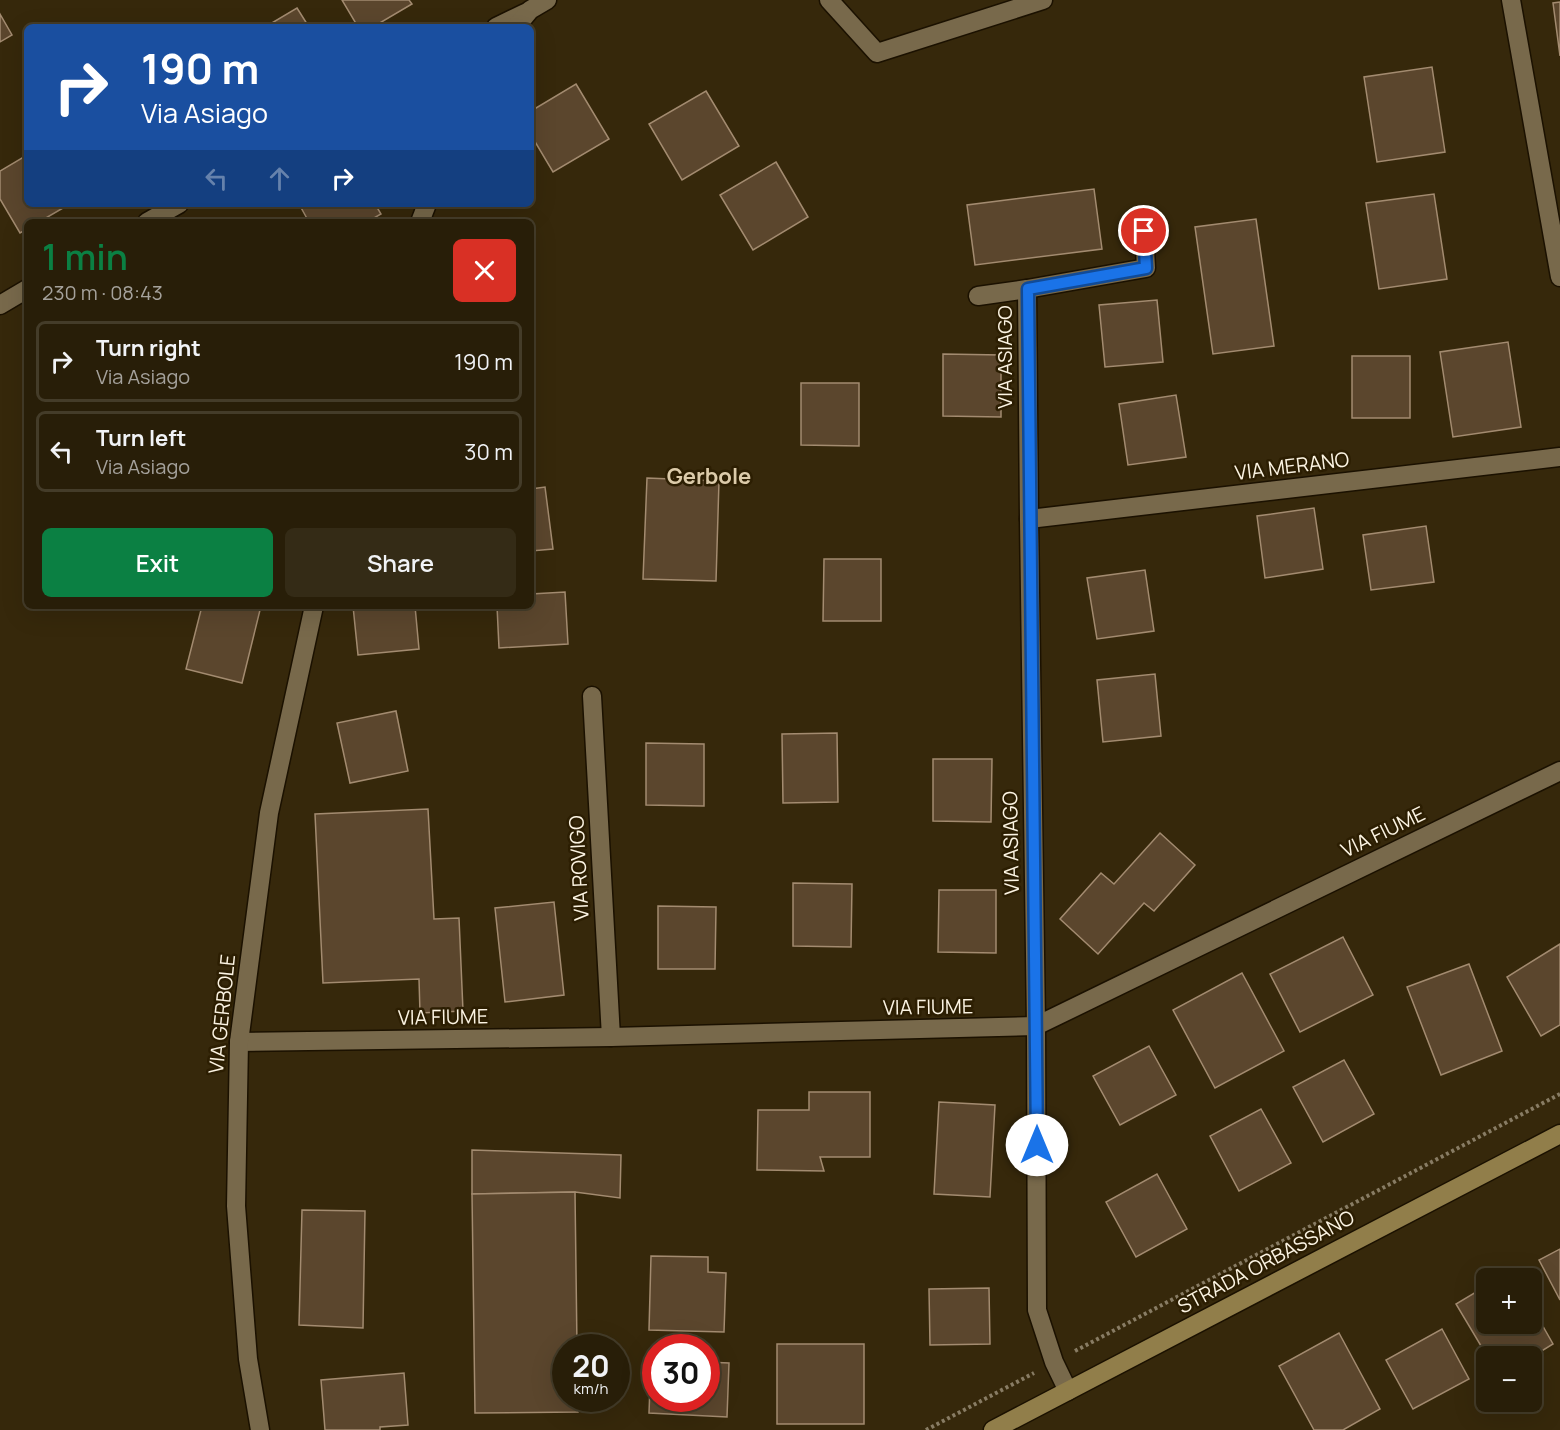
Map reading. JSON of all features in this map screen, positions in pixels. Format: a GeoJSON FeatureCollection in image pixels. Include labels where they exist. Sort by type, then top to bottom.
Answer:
{"type":"FeatureCollection","features":[{"type":"Feature","properties":{"kind":"main road","name":"STRADA ORBASSANO"},"geometry":{"type":"LineString","coordinates":[[993,1430],[1560,1134]]}},
{"type":"Feature","properties":{"kind":"street"},"geometry":{"type":"LineString","coordinates":[[502,24],[547,0]]}},
{"type":"Feature","properties":{"kind":"street"},"geometry":{"type":"LineString","coordinates":[[829,0],[877,53],[1043,0]]}},
{"type":"Feature","properties":{"kind":"street"},"geometry":{"type":"LineString","coordinates":[[1511,0],[1560,277]]}},
{"type":"Feature","properties":{"kind":"street"},"geometry":{"type":"LineString","coordinates":[[518,24],[530,10]]}},
{"type":"Feature","properties":{"kind":"street"},"geometry":{"type":"LineString","coordinates":[[152,219],[173,207]]}},
{"type":"Feature","properties":{"kind":"street","name":"VIA ASIAGO"},"geometry":{"type":"LineString","coordinates":[[978,296],[1146,268],[1144,231]]}},
{"type":"Feature","properties":{"kind":"street","name":"VIA ASIAGO"},"geometry":{"type":"LineString","coordinates":[[1028,289],[1037,1310],[1054,1362],[1068,1391]]}},
{"type":"Feature","properties":{"kind":"street"},"geometry":{"type":"LineString","coordinates":[[0,304],[24,291]]}},
{"type":"Feature","properties":{"kind":"street","name":"VIA MERANO"},"geometry":{"type":"LineString","coordinates":[[1029,519],[1560,457]]}},
{"type":"Feature","properties":{"kind":"street","name":"VIA GERBOLE"},"geometry":{"type":"LineString","coordinates":[[260,1430],[248,1359],[236,1206],[239,1042],[269,813],[313,609]]}},
{"type":"Feature","properties":{"kind":"street","name":"VIA ROVIGO"},"geometry":{"type":"LineString","coordinates":[[592,696],[611,1037]]}},
{"type":"Feature","properties":{"kind":"street","name":"VIA FIUME"},"geometry":{"type":"LineString","coordinates":[[239,1042],[611,1037],[1036,1026],[1560,771]]}},
{"type":"Feature","properties":{"kind":"path"},"geometry":{"type":"LineString","coordinates":[[926,1430],[1560,1094]]}},
{"type":"Feature","properties":{"kind":"building"},"geometry":{"type":"Polygon","coordinates":[[[342,0],[409,0],[412,4],[378,24],[356,24],[342,0]]]}},
{"type":"Feature","properties":{"kind":"building"},"geometry":{"type":"Polygon","coordinates":[[[1560,2],[1560,56],[1553,3],[1560,2]]]}},
{"type":"Feature","properties":{"kind":"building"},"geometry":{"type":"Polygon","coordinates":[[[297,8],[307,24],[270,24],[297,8]]]}},
{"type":"Feature","properties":{"kind":"building"},"geometry":{"type":"Polygon","coordinates":[[[0,14],[12,35],[0,42],[0,14]]]}},
{"type":"Feature","properties":{"kind":"building"},"geometry":{"type":"Polygon","coordinates":[[[1432,67],[1445,152],[1377,162],[1364,77],[1432,67]]]}},
{"type":"Feature","properties":{"kind":"building"},"geometry":{"type":"Polygon","coordinates":[[[576,84],[609,139],[553,172],[534,140],[534,109],[576,84]]]}},
{"type":"Feature","properties":{"kind":"building"},"geometry":{"type":"Polygon","coordinates":[[[706,91],[739,146],[682,180],[649,124],[706,91]]]}},
{"type":"Feature","properties":{"kind":"building"},"geometry":{"type":"Polygon","coordinates":[[[24,157],[24,207],[65,207],[44,219],[24,219],[24,231],[20,233],[0,199],[0,171],[24,157]]]}},
{"type":"Feature","properties":{"kind":"building"},"geometry":{"type":"Polygon","coordinates":[[[776,162],[808,217],[753,250],[720,195],[776,162]]]}},
{"type":"Feature","properties":{"kind":"building"},"geometry":{"type":"Polygon","coordinates":[[[1094,189],[1102,249],[975,265],[967,205],[1094,189]]]}},
{"type":"Feature","properties":{"kind":"building"},"geometry":{"type":"Polygon","coordinates":[[[1434,194],[1447,279],[1379,289],[1366,203],[1434,194]]]}},
{"type":"Feature","properties":{"kind":"building"},"geometry":{"type":"Polygon","coordinates":[[[301,207],[377,207],[381,214],[372,219],[307,219],[301,207]]]}},
{"type":"Feature","properties":{"kind":"building"},"geometry":{"type":"Polygon","coordinates":[[[1256,219],[1274,346],[1213,354],[1195,227],[1256,219]]]}},
{"type":"Feature","properties":{"kind":"building"},"geometry":{"type":"Polygon","coordinates":[[[1157,300],[1163,362],[1105,367],[1099,305],[1157,300]]]}},
{"type":"Feature","properties":{"kind":"building"},"geometry":{"type":"Polygon","coordinates":[[[1508,342],[1521,427],[1453,437],[1440,352],[1508,342]]]}},
{"type":"Feature","properties":{"kind":"building"},"geometry":{"type":"Polygon","coordinates":[[[943,354],[1001,355],[1001,417],[943,416],[943,354]]]}},
{"type":"Feature","properties":{"kind":"building"},"geometry":{"type":"Polygon","coordinates":[[[1352,356],[1410,356],[1410,418],[1352,418],[1352,356]]]}},
{"type":"Feature","properties":{"kind":"building"},"geometry":{"type":"Polygon","coordinates":[[[801,383],[859,383],[859,446],[801,445],[801,383]]]}},
{"type":"Feature","properties":{"kind":"building"},"geometry":{"type":"Polygon","coordinates":[[[1176,395],[1186,457],[1128,465],[1119,404],[1176,395]]]}},
{"type":"Feature","properties":{"kind":"building"},"geometry":{"type":"Polygon","coordinates":[[[647,478],[719,481],[716,581],[643,579],[647,478]]]}},
{"type":"Feature","properties":{"kind":"building"},"geometry":{"type":"Polygon","coordinates":[[[545,487],[553,549],[534,551],[534,489],[545,487]]]}},
{"type":"Feature","properties":{"kind":"building"},"geometry":{"type":"Polygon","coordinates":[[[1314,508],[1323,569],[1265,578],[1257,516],[1314,508]]]}},
{"type":"Feature","properties":{"kind":"building"},"geometry":{"type":"Polygon","coordinates":[[[1426,526],[1434,582],[1371,590],[1363,535],[1426,526]]]}},
{"type":"Feature","properties":{"kind":"building"},"geometry":{"type":"Polygon","coordinates":[[[824,559],[881,559],[881,621],[823,621],[824,559]]]}},
{"type":"Feature","properties":{"kind":"building"},"geometry":{"type":"Polygon","coordinates":[[[1145,570],[1154,631],[1097,639],[1087,578],[1145,570]]]}},
{"type":"Feature","properties":{"kind":"building"},"geometry":{"type":"Polygon","coordinates":[[[565,592],[568,644],[499,648],[497,609],[534,609],[534,594],[565,592]]]}},
{"type":"Feature","properties":{"kind":"building"},"geometry":{"type":"Polygon","coordinates":[[[201,609],[260,609],[242,683],[186,669],[201,609]]]}},
{"type":"Feature","properties":{"kind":"building"},"geometry":{"type":"Polygon","coordinates":[[[353,609],[415,609],[419,649],[358,655],[353,609]]]}},
{"type":"Feature","properties":{"kind":"building"},"geometry":{"type":"Polygon","coordinates":[[[1155,674],[1161,736],[1103,742],[1097,680],[1155,674]]]}},
{"type":"Feature","properties":{"kind":"building"},"geometry":{"type":"Polygon","coordinates":[[[396,711],[408,771],[350,783],[337,723],[396,711]]]}},
{"type":"Feature","properties":{"kind":"building"},"geometry":{"type":"Polygon","coordinates":[[[837,733],[838,802],[783,803],[782,734],[837,733]]]}},
{"type":"Feature","properties":{"kind":"building"},"geometry":{"type":"Polygon","coordinates":[[[646,743],[704,744],[704,806],[646,805],[646,743]]]}},
{"type":"Feature","properties":{"kind":"building"},"geometry":{"type":"Polygon","coordinates":[[[933,759],[992,759],[991,822],[933,821],[933,759]]]}},
{"type":"Feature","properties":{"kind":"building"},"geometry":{"type":"Polygon","coordinates":[[[428,809],[434,919],[459,918],[463,1011],[420,1013],[419,979],[323,983],[315,814],[428,809]]]}},
{"type":"Feature","properties":{"kind":"building"},"geometry":{"type":"Polygon","coordinates":[[[1160,833],[1195,865],[1154,911],[1144,903],[1098,954],[1060,919],[1101,873],[1114,884],[1160,833]]]}},
{"type":"Feature","properties":{"kind":"building"},"geometry":{"type":"Polygon","coordinates":[[[793,883],[852,884],[851,947],[793,946],[793,883]]]}},
{"type":"Feature","properties":{"kind":"building"},"geometry":{"type":"Polygon","coordinates":[[[939,890],[996,890],[996,953],[938,952],[939,890]]]}},
{"type":"Feature","properties":{"kind":"building"},"geometry":{"type":"Polygon","coordinates":[[[554,902],[564,995],[505,1002],[495,908],[554,902]]]}},
{"type":"Feature","properties":{"kind":"building"},"geometry":{"type":"Polygon","coordinates":[[[658,906],[716,907],[715,969],[658,969],[658,906]]]}},
{"type":"Feature","properties":{"kind":"building"},"geometry":{"type":"Polygon","coordinates":[[[1343,937],[1373,995],[1300,1032],[1270,974],[1343,937]]]}},
{"type":"Feature","properties":{"kind":"building"},"geometry":{"type":"Polygon","coordinates":[[[1560,944],[1560,1025],[1541,1036],[1507,977],[1560,944]]]}},
{"type":"Feature","properties":{"kind":"building"},"geometry":{"type":"Polygon","coordinates":[[[1469,964],[1502,1051],[1441,1075],[1407,987],[1469,964]]]}},
{"type":"Feature","properties":{"kind":"building"},"geometry":{"type":"Polygon","coordinates":[[[1242,973],[1284,1051],[1215,1088],[1173,1010],[1242,973]]]}},
{"type":"Feature","properties":{"kind":"building"},"geometry":{"type":"Polygon","coordinates":[[[1149,1046],[1176,1095],[1120,1125],[1093,1076],[1149,1046]]]}},
{"type":"Feature","properties":{"kind":"building"},"geometry":{"type":"Polygon","coordinates":[[[1344,1060],[1374,1114],[1323,1142],[1293,1087],[1344,1060]]]}},
{"type":"Feature","properties":{"kind":"building"},"geometry":{"type":"Polygon","coordinates":[[[809,1092],[870,1092],[870,1157],[820,1157],[824,1171],[757,1170],[758,1110],[809,1110],[809,1092]]]}},
{"type":"Feature","properties":{"kind":"building"},"geometry":{"type":"Polygon","coordinates":[[[939,1102],[995,1105],[990,1197],[934,1194],[939,1102]]]}},
{"type":"Feature","properties":{"kind":"building"},"geometry":{"type":"Polygon","coordinates":[[[1261,1109],[1291,1163],[1239,1191],[1210,1136],[1261,1109]]]}},
{"type":"Feature","properties":{"kind":"building"},"geometry":{"type":"Polygon","coordinates":[[[472,1150],[621,1155],[620,1198],[575,1192],[472,1194],[472,1150]]]}},
{"type":"Feature","properties":{"kind":"building"},"geometry":{"type":"Polygon","coordinates":[[[1157,1174],[1187,1229],[1136,1257],[1106,1202],[1157,1174]]]}},
{"type":"Feature","properties":{"kind":"building"},"geometry":{"type":"Polygon","coordinates":[[[575,1192],[577,1334],[552,1334],[552,1412],[578,1412],[475,1413],[472,1194],[575,1192]]]}},
{"type":"Feature","properties":{"kind":"building"},"geometry":{"type":"Polygon","coordinates":[[[302,1210],[365,1211],[363,1328],[299,1325],[302,1210]]]}},
{"type":"Feature","properties":{"kind":"building"},"geometry":{"type":"Polygon","coordinates":[[[1560,1249],[1560,1300],[1539,1260],[1560,1249]]]}},
{"type":"Feature","properties":{"kind":"building"},"geometry":{"type":"Polygon","coordinates":[[[651,1256],[708,1257],[708,1272],[726,1273],[724,1332],[649,1330],[651,1256]]]}},
{"type":"Feature","properties":{"kind":"building"},"geometry":{"type":"Polygon","coordinates":[[[989,1288],[990,1344],[930,1345],[929,1289],[989,1288]]]}},
{"type":"Feature","properties":{"kind":"building"},"geometry":{"type":"Polygon","coordinates":[[[1476,1292],[1476,1334],[1542,1334],[1542,1325],[1553,1344],[1542,1351],[1542,1346],[1481,1346],[1456,1304],[1476,1292]]]}},
{"type":"Feature","properties":{"kind":"building"},"geometry":{"type":"Polygon","coordinates":[[[1442,1329],[1469,1379],[1413,1409],[1386,1360],[1442,1329]]]}},
{"type":"Feature","properties":{"kind":"building"},"geometry":{"type":"Polygon","coordinates":[[[1339,1333],[1380,1409],[1343,1430],[1314,1430],[1279,1366],[1339,1333]]]}},
{"type":"Feature","properties":{"kind":"building"},"geometry":{"type":"Polygon","coordinates":[[[777,1344],[864,1344],[864,1424],[777,1424],[777,1344]]]}},
{"type":"Feature","properties":{"kind":"building"},"geometry":{"type":"Polygon","coordinates":[[[720,1363],[729,1363],[727,1417],[649,1413],[720,1412],[720,1363]]]}},
{"type":"Feature","properties":{"kind":"building"},"geometry":{"type":"Polygon","coordinates":[[[404,1373],[408,1425],[380,1427],[380,1430],[325,1430],[321,1380],[404,1373]]]}},
{"type":"Feature","properties":{"kind":"district","name":"Gerbole"},"geometry":{"type":"Point","coordinates":[709,476]}},
{"type":"Feature","properties":{"kind":"route"},"geometry":{"type":"LineString","coordinates":[[1037,1145],[1028,289],[1146,268],[1144,231]]}}]}
